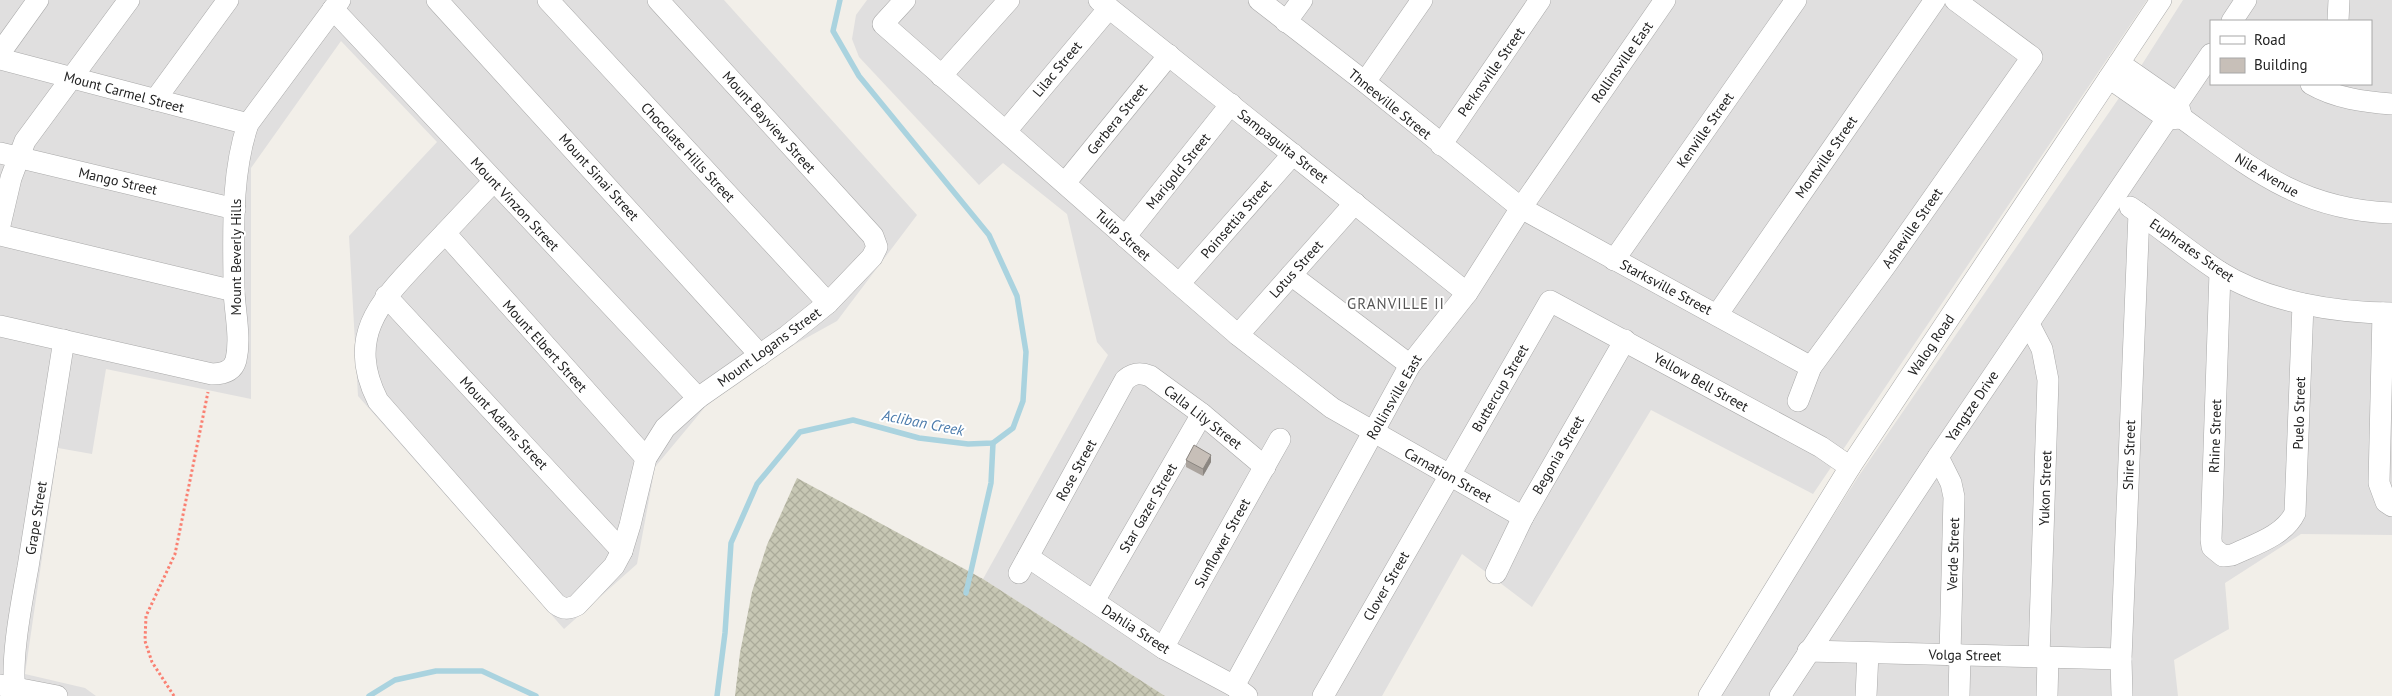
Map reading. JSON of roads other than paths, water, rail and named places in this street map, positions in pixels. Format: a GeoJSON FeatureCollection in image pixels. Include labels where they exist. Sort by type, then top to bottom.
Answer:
{"type":"FeatureCollection","features":[{"type":"Feature","properties":{"kind":"street"},"geometry":{"type":"LineString","coordinates":[[0,53],[38,0]]}},
{"type":"Feature","properties":{"kind":"street"},"geometry":{"type":"LineString","coordinates":[[0,225],[9,155],[72,78],[129,0]]}},
{"type":"Feature","properties":{"kind":"street"},"geometry":{"type":"LineString","coordinates":[[155,100],[228,0]]}},
{"type":"Feature","properties":{"kind":"street","name":"Mount Sinai Street"},"geometry":{"type":"LineString","coordinates":[[437,0],[760,354]]}},
{"type":"Feature","properties":{"kind":"street","name":"Chocolate Hills Street"},"geometry":{"type":"LineString","coordinates":[[548,0],[828,303]]}},
{"type":"Feature","properties":{"kind":"street","name":"Mount Bayview Street"},"geometry":{"type":"LineString","coordinates":[[658,0],[873,236],[877,247]]}},
{"type":"Feature","properties":{"kind":"street","name":"Tulip Street"},"geometry":{"type":"LineString","coordinates":[[905,0],[884,24],[1178,284],[1332,408],[1373,433]]}},
{"type":"Feature","properties":{"kind":"street"},"geometry":{"type":"LineString","coordinates":[[941,76],[1010,0]]}},
{"type":"Feature","properties":{"kind":"street","name":"Thneeville Street"},"geometry":{"type":"LineString","coordinates":[[1259,0],[1366,82],[1441,145],[1521,208]]}},
{"type":"Feature","properties":{"kind":"street"},"geometry":{"type":"LineString","coordinates":[[1286,22],[1302,0]]}},
{"type":"Feature","properties":{"kind":"street"},"geometry":{"type":"LineString","coordinates":[[1366,82],[1422,0]]}},
{"type":"Feature","properties":{"kind":"street","name":"Perknsville Street"},"geometry":{"type":"LineString","coordinates":[[1441,145],[1540,0]]}},
{"type":"Feature","properties":{"kind":"street","name":"Rollinsville East"},"geometry":{"type":"LineString","coordinates":[[1241,691],[1373,433],[1410,365],[1467,293],[1521,208],[1665,0]]}},
{"type":"Feature","properties":{"kind":"street","name":"Kenville Street"},"geometry":{"type":"LineString","coordinates":[[1614,260],[1796,0]]}},
{"type":"Feature","properties":{"kind":"street","name":"Montville Street"},"geometry":{"type":"LineString","coordinates":[[1717,315],[1935,0]]}},
{"type":"Feature","properties":{"kind":"street","name":"Asheville Street"},"geometry":{"type":"LineString","coordinates":[[1798,401],[1811,367],[1886,266],[2032,58],[1955,0]]}},
{"type":"Feature","properties":{"kind":"street","name":"Walog Road"},"geometry":{"type":"LineString","coordinates":[[1709,696],[1850,467],[2161,0]]}},
{"type":"Feature","properties":{"kind":"street"},"geometry":{"type":"LineString","coordinates":[[2233,20],[2246,0]]}},
{"type":"Feature","properties":{"kind":"street"},"geometry":{"type":"LineString","coordinates":[[2338,20],[2339,0]]}},
{"type":"Feature","properties":{"kind":"street"},"geometry":{"type":"LineString","coordinates":[[248,124],[336,4]]}},
{"type":"Feature","properties":{"kind":"street","name":"Mount Vinzon Street"},"geometry":{"type":"LineString","coordinates":[[336,4],[494,180],[698,398]]}},
{"type":"Feature","properties":{"kind":"street","name":"Sampaguita Street"},"geometry":{"type":"LineString","coordinates":[[1104,4],[1467,293]]}},
{"type":"Feature","properties":{"kind":"street","name":"Lilac Street"},"geometry":{"type":"LineString","coordinates":[[1006,131],[1104,4]]}},
{"type":"Feature","properties":{"kind":"street","name":"Gerbera Street"},"geometry":{"type":"LineString","coordinates":[[1065,183],[1169,55]]}},
{"type":"Feature","properties":{"kind":"street","name":"Yangtze Drive"},"geometry":{"type":"LineString","coordinates":[[1780,696],[1938,456],[2115,197],[2176,114],[2210,56]]}},
{"type":"Feature","properties":{"kind":"street","name":"Mount Carmel Street"},"geometry":{"type":"LineString","coordinates":[[0,60],[248,124]]}},
{"type":"Feature","properties":{"kind":"street","name":"Nile Avenue"},"geometry":{"type":"LineString","coordinates":[[2114,71],[2270,180],[2301,196],[2337,206],[2392,213]]}},
{"type":"Feature","properties":{"kind":"street"},"geometry":{"type":"LineString","coordinates":[[2316,85],[2335,89],[2354,100],[2392,104]]}},
{"type":"Feature","properties":{"kind":"street","name":"Marigold Street"},"geometry":{"type":"LineString","coordinates":[[1125,237],[1231,104]]}},
{"type":"Feature","properties":{"kind":"street","name":"Mount Beverly Hills"},"geometry":{"type":"LineString","coordinates":[[64,340],[212,374],[222,374],[231,369],[236,361],[234,291],[235,208],[239,162],[248,124]]}},
{"type":"Feature","properties":{"kind":"street","name":"Poinsettia Street"},"geometry":{"type":"LineString","coordinates":[[1178,284],[1293,154]]}},
{"type":"Feature","properties":{"kind":"street","name":"Mango Street"},"geometry":{"type":"LineString","coordinates":[[9,155],[235,208]]}},
{"type":"Feature","properties":{"kind":"street"},"geometry":{"type":"LineString","coordinates":[[386,296],[494,180]]}},
{"type":"Feature","properties":{"kind":"street","name":"Euphrates Street"},"geometry":{"type":"LineString","coordinates":[[2115,197],[2220,272],[2243,285],[2270,296],[2302,304],[2388,313]]}},
{"type":"Feature","properties":{"kind":"street","name":"Lotus Street"},"geometry":{"type":"LineString","coordinates":[[1238,334],[1355,203]]}},
{"type":"Feature","properties":{"kind":"street","name":"Starksville Street"},"geometry":{"type":"LineString","coordinates":[[1521,208],[1811,367]]}},
{"type":"Feature","properties":{"kind":"street","name":"Shire Street"},"geometry":{"type":"LineString","coordinates":[[2122,696],[2121,659],[2139,214]]}},
{"type":"Feature","properties":{"kind":"street","name":"Mount Elbert Street"},"geometry":{"type":"LineString","coordinates":[[445,233],[646,458]]}},
{"type":"Feature","properties":{"kind":"street"},"geometry":{"type":"LineString","coordinates":[[0,235],[234,291]]}},
{"type":"Feature","properties":{"kind":"street","name":"Mount Logans Street"},"geometry":{"type":"LineString","coordinates":[[386,296],[372,320],[366,351],[366,369],[371,388],[378,401],[556,604],[566,609],[577,605],[614,566],[622,551],[630,525],[646,458],[665,428],[698,398],[828,303],[872,257],[877,247]]}},
{"type":"Feature","properties":{"kind":"street","name":"Rhine Street"},"geometry":{"type":"LineString","coordinates":[[2220,272],[2212,547],[2223,556],[2232,555],[2281,530],[2291,522]]}},
{"type":"Feature","properties":{"kind":"street"},"geometry":{"type":"LineString","coordinates":[[1291,275],[1410,365]]}},
{"type":"Feature","properties":{"kind":"street","name":"Mount Adams Street"},"geometry":{"type":"LineString","coordinates":[[386,296],[622,551]]}},
{"type":"Feature","properties":{"kind":"street","name":"Yellow Bell Street"},"geometry":{"type":"LineString","coordinates":[[1550,301],[1821,447],[1850,467]]}},
{"type":"Feature","properties":{"kind":"street","name":"Buttercup Street"},"geometry":{"type":"LineString","coordinates":[[1449,476],[1550,301]]}},
{"type":"Feature","properties":{"kind":"street","name":"Puelo Street"},"geometry":{"type":"LineString","coordinates":[[2291,522],[2296,502],[2302,304]]}},
{"type":"Feature","properties":{"kind":"street"},"geometry":{"type":"LineString","coordinates":[[2388,313],[2379,483],[2389,504]]}},
{"type":"Feature","properties":{"kind":"street","name":"Yukon Street"},"geometry":{"type":"LineString","coordinates":[[2028,324],[2042,348],[2048,380],[2043,657],[2047,696]]}},
{"type":"Feature","properties":{"kind":"street"},"geometry":{"type":"LineString","coordinates":[[0,326],[64,340]]}},
{"type":"Feature","properties":{"kind":"street","name":"Grape Street"},"geometry":{"type":"LineString","coordinates":[[10,689],[64,340]]}},
{"type":"Feature","properties":{"kind":"street","name":"Begonia Street"},"geometry":{"type":"LineString","coordinates":[[1496,573],[1523,517],[1625,340]]}},
{"type":"Feature","properties":{"kind":"street","name":"Calla Lily Street"},"geometry":{"type":"LineString","coordinates":[[1138,374],[1150,376],[1202,414],[1264,467]]}},
{"type":"Feature","properties":{"kind":"street","name":"Rose Street"},"geometry":{"type":"LineString","coordinates":[[1024,565],[1125,380],[1131,375],[1138,374]]}},
{"type":"Feature","properties":{"kind":"street","name":"Star Gazer Street"},"geometry":{"type":"LineString","coordinates":[[1094,601],[1202,414]]}},
{"type":"Feature","properties":{"kind":"street","name":"Carnation Street"},"geometry":{"type":"LineString","coordinates":[[1373,433],[1523,517]]}},
{"type":"Feature","properties":{"kind":"street","name":"Sunflower Street"},"geometry":{"type":"LineString","coordinates":[[1163,648],[1280,439]]}},
{"type":"Feature","properties":{"kind":"street","name":"Verde Street"},"geometry":{"type":"LineString","coordinates":[[1938,456],[1951,482],[1954,504],[1955,655],[1959,696]]}},
{"type":"Feature","properties":{"kind":"street","name":"Clover Street"},"geometry":{"type":"LineString","coordinates":[[1323,696],[1449,476]]}},
{"type":"Feature","properties":{"kind":"street","name":"Dahlia Street"},"geometry":{"type":"LineString","coordinates":[[1024,565],[1094,601],[1163,648],[1241,691]]}},
{"type":"Feature","properties":{"kind":"street","name":"Volga Street"},"geometry":{"type":"LineString","coordinates":[[1808,651],[2121,659]]}},
{"type":"Feature","properties":{"kind":"street"},"geometry":{"type":"LineString","coordinates":[[1866,696],[1868,653]]}},
{"type":"Feature","properties":{"kind":"street"},"geometry":{"type":"LineString","coordinates":[[10,689],[56,696]]}},
{"type":"Feature","properties":{"kind":"waterway","name":"Acliban Creek"},"geometry":{"type":"LineString","coordinates":[[717,696],[725,633],[731,543],[757,484],[800,432],[853,420],[919,438],[968,444],[993,443],[1013,428],[1023,401],[1026,352],[1017,296],[989,235],[859,76],[833,31],[840,0]]}},
{"type":"Feature","properties":{"kind":"waterway"},"geometry":{"type":"LineString","coordinates":[[966,593],[991,483],[993,443]]}},
{"type":"Feature","properties":{"kind":"waterway","name":"Acliban Creek"},"geometry":{"type":"LineString","coordinates":[[369,696],[395,680],[436,671],[482,671],[536,696]]}},
{"type":"Feature","properties":{"kind":"district","name":"GRANVILLE II"},"geometry":{"type":"Point","coordinates":[1396,304]}}]}
